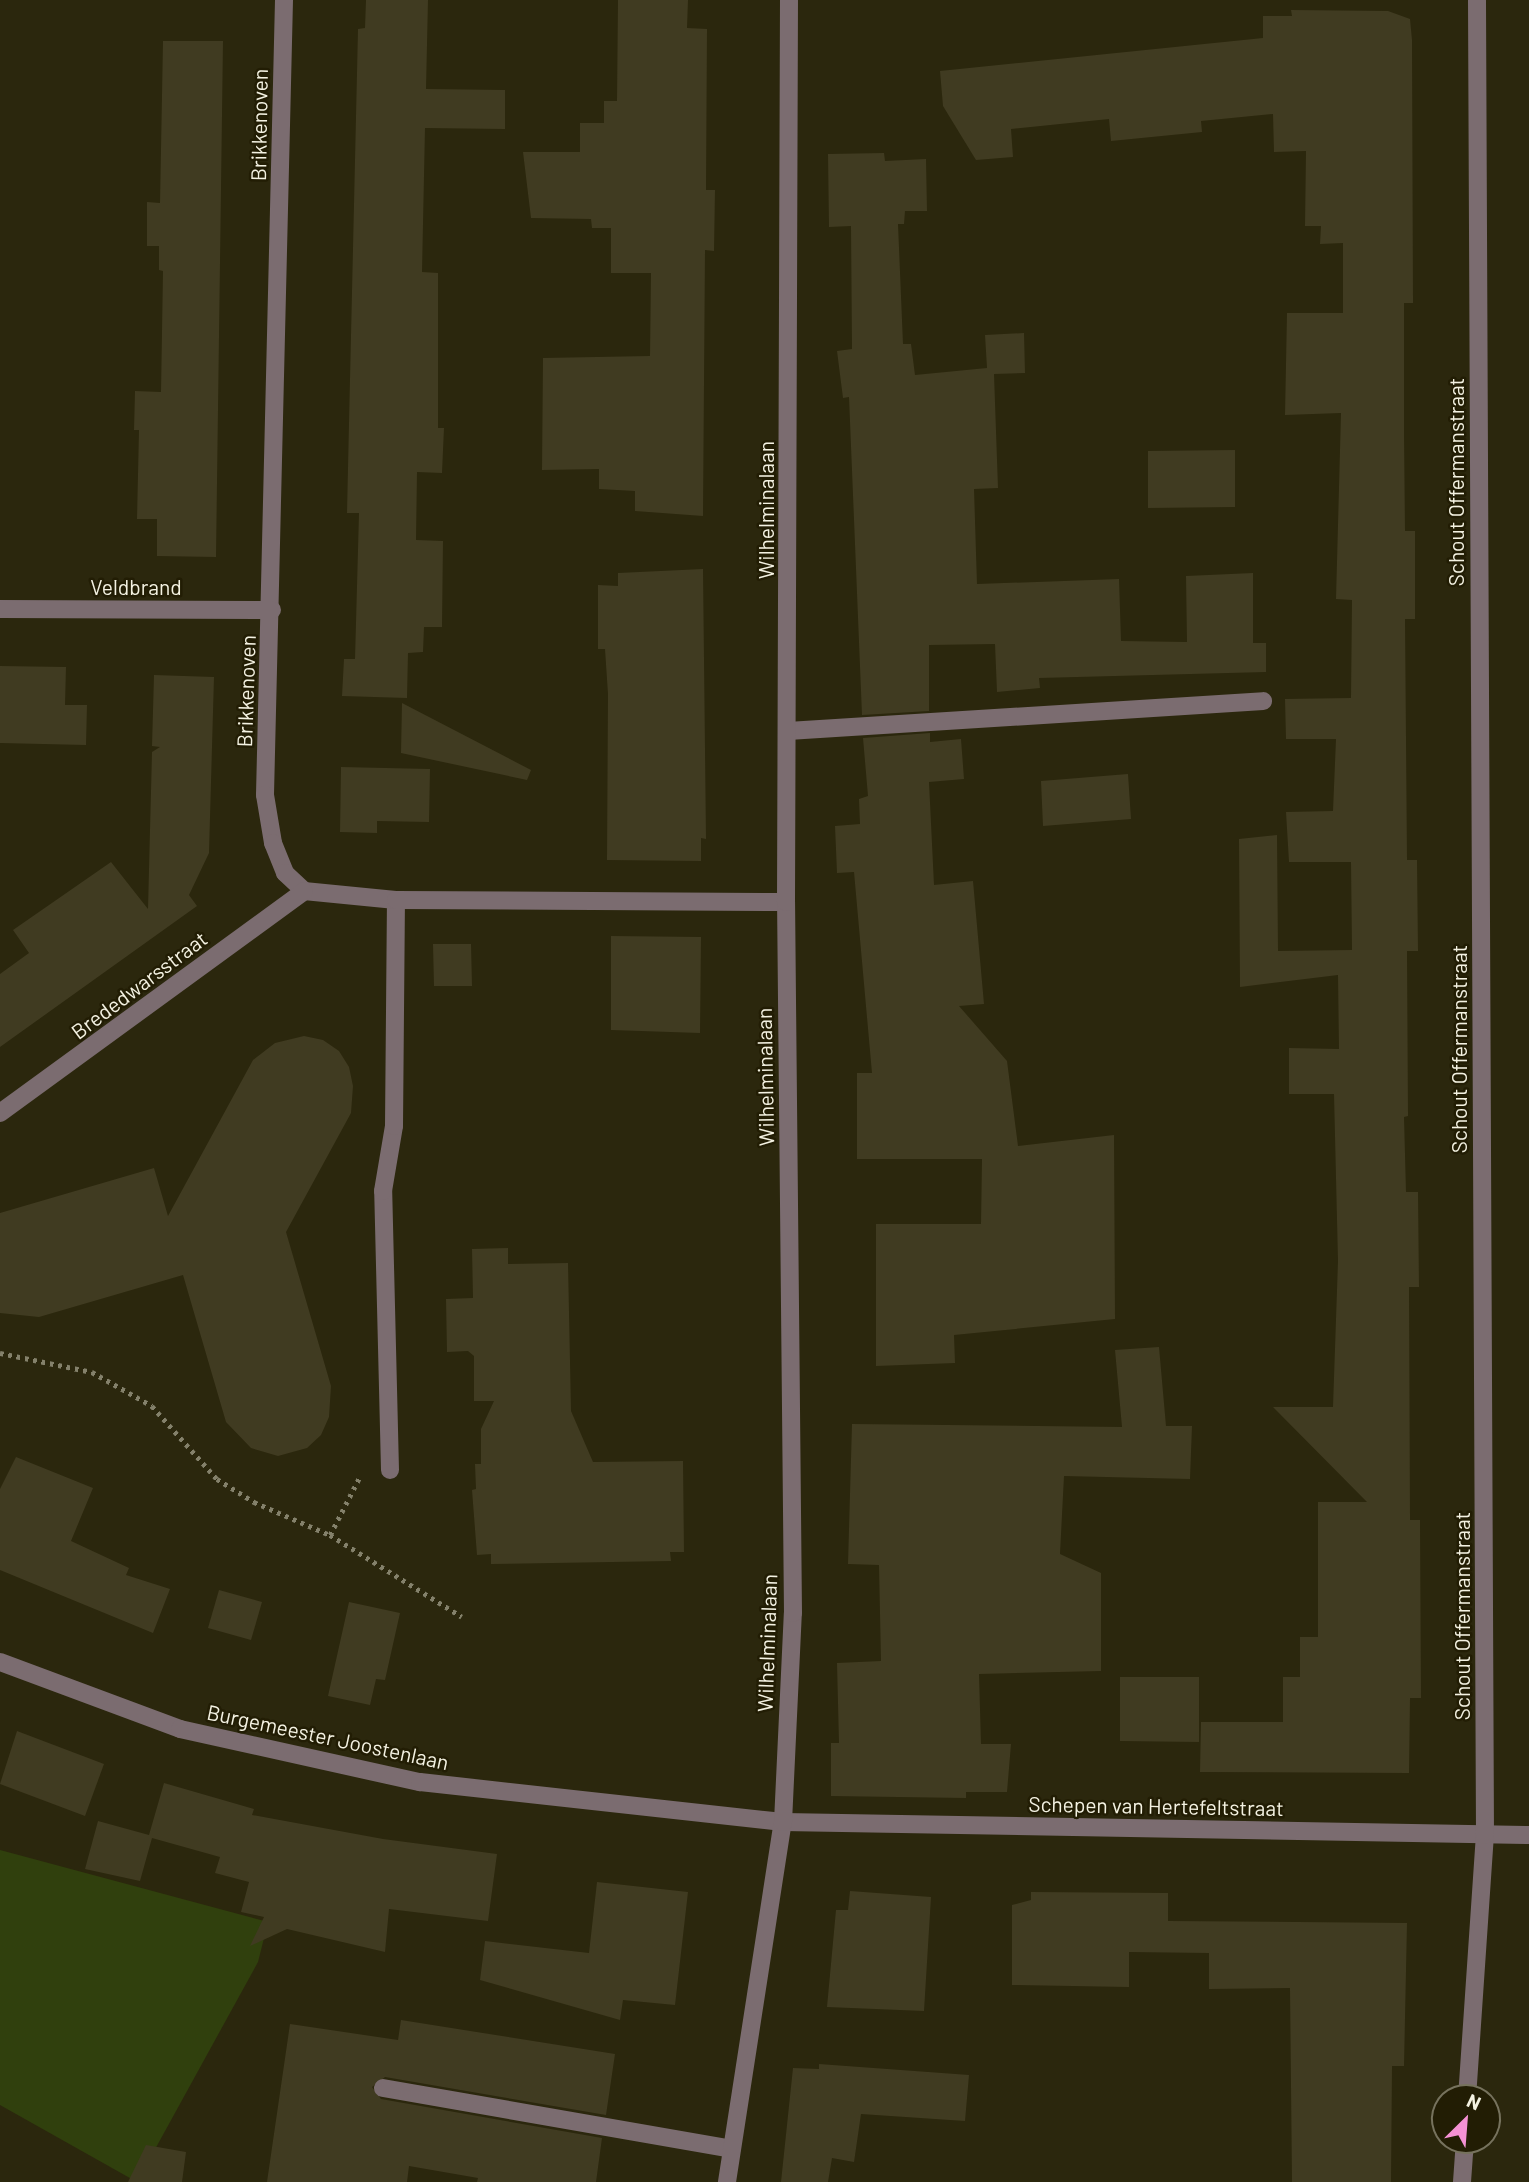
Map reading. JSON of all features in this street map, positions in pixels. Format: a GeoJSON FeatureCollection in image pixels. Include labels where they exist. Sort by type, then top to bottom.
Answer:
{"type":"FeatureCollection","features":[{"type":"Feature","properties":{"kind":"street","name":"Brikkenoven"},"geometry":{"type":"LineString","coordinates":[[284,0],[272,610],[265,795],[273,842],[285,873],[304,891]]}},
{"type":"Feature","properties":{"kind":"street","name":"Wilhelminalaan"},"geometry":{"type":"LineString","coordinates":[[727,2182],[783,1822],[793,1613],[786,902],[789,0]]}},
{"type":"Feature","properties":{"kind":"street","name":"Schout Offermanstraat"},"geometry":{"type":"LineString","coordinates":[[1468,2084],[1485,1835],[1477,0]]}},
{"type":"Feature","properties":{"kind":"street","name":"Veldbrand"},"geometry":{"type":"LineString","coordinates":[[0,609],[272,610]]}},
{"type":"Feature","properties":{"kind":"street"},"geometry":{"type":"LineString","coordinates":[[788,731],[1263,701]]}},
{"type":"Feature","properties":{"kind":"street"},"geometry":{"type":"LineString","coordinates":[[304,891],[396,900],[786,902]]}},
{"type":"Feature","properties":{"kind":"street","name":"Brededwarsstraat"},"geometry":{"type":"LineString","coordinates":[[0,1113],[304,891]]}},
{"type":"Feature","properties":{"kind":"street"},"geometry":{"type":"LineString","coordinates":[[390,1470],[383,1191],[394,1126],[396,900]]}},
{"type":"Feature","properties":{"kind":"street","name":"Burgemeester Joostenlaan"},"geometry":{"type":"LineString","coordinates":[[0,1662],[180,1729],[393,1777],[783,1822]]}},
{"type":"Feature","properties":{"kind":"street","name":"Schepen van Hertefeltstraat"},"geometry":{"type":"LineString","coordinates":[[783,1822],[1529,1835]]}},
{"type":"Feature","properties":{"kind":"street"},"geometry":{"type":"LineString","coordinates":[[383,2088],[732,2149]]}},
{"type":"Feature","properties":{"kind":"street"},"geometry":{"type":"LineString","coordinates":[[1462,2182],[1464,2154]]}},
{"type":"Feature","properties":{"kind":"path"},"geometry":{"type":"LineString","coordinates":[[0,1353],[92,1372],[152,1406],[217,1479],[254,1502],[330,1535],[462,1617]]}},
{"type":"Feature","properties":{"kind":"path"},"geometry":{"type":"LineString","coordinates":[[330,1535],[360,1475],[390,1470]]}},
{"type":"Feature","properties":{"kind":"green space"},"geometry":{"type":"Polygon","coordinates":[[[0,1850],[268,1922],[258,1962],[137,2182],[0,2105],[0,1850]]]}},
{"type":"Feature","properties":{"kind":"building"},"geometry":{"type":"Polygon","coordinates":[[[366,0],[428,0],[426,89],[505,90],[505,129],[425,128],[422,272],[438,273],[438,428],[444,428],[442,473],[417,472],[416,540],[443,541],[442,627],[424,627],[423,652],[408,653],[407,698],[342,696],[344,659],[355,659],[359,513],[347,513],[358,29],[365,28],[366,0]]]}},
{"type":"Feature","properties":{"kind":"building"},"geometry":{"type":"Polygon","coordinates":[[[618,0],[688,0],[687,28],[707,29],[706,190],[715,190],[714,251],[705,250],[703,516],[635,511],[635,491],[599,489],[599,469],[542,470],[543,358],[650,356],[651,273],[611,273],[611,228],[592,228],[591,219],[531,218],[523,152],[580,152],[580,123],[604,123],[604,101],[617,101],[618,0]]]}},
{"type":"Feature","properties":{"kind":"building"},"geometry":{"type":"Polygon","coordinates":[[[1291,10],[1388,11],[1410,19],[1412,40],[1413,303],[1404,303],[1404,433],[1405,531],[1415,531],[1415,619],[1405,619],[1407,860],[1417,860],[1418,951],[1407,951],[1408,1116],[1404,1117],[1406,1192],[1418,1192],[1419,1287],[1409,1287],[1410,1520],[1420,1520],[1421,1698],[1410,1698],[1409,1773],[1200,1772],[1201,1722],[1283,1722],[1283,1677],[1300,1677],[1300,1637],[1318,1637],[1318,1502],[1367,1502],[1273,1407],[1333,1407],[1338,1261],[1334,1094],[1289,1094],[1289,1048],[1339,1049],[1338,975],[1240,987],[1239,839],[1277,835],[1278,951],[1352,950],[1351,862],[1289,862],[1286,812],[1333,811],[1336,739],[1286,739],[1285,699],[1351,698],[1352,600],[1336,599],[1341,413],[1285,415],[1287,313],[1343,313],[1343,243],[1320,244],[1321,226],[1305,226],[1306,151],[1274,152],[1273,114],[1201,121],[1202,132],[1111,141],[1109,119],[1011,129],[1013,157],[976,160],[943,106],[940,71],[1263,38],[1263,16],[1292,16],[1291,10]]]}},
{"type":"Feature","properties":{"kind":"building"},"geometry":{"type":"Polygon","coordinates":[[[163,41],[223,41],[216,557],[157,556],[157,519],[137,519],[139,430],[134,430],[135,391],[161,392],[163,271],[159,270],[159,246],[147,246],[147,202],[160,203],[163,41]]]}},
{"type":"Feature","properties":{"kind":"building"},"geometry":{"type":"Polygon","coordinates":[[[884,153],[885,161],[926,159],[927,211],[905,211],[904,224],[898,224],[903,344],[911,344],[915,375],[987,368],[985,335],[1024,333],[1025,373],[994,374],[998,488],[974,489],[977,584],[1119,579],[1121,641],[1187,642],[1186,576],[1253,573],[1253,643],[1266,643],[1266,672],[1039,678],[1040,688],[997,692],[995,644],[929,645],[929,711],[862,715],[849,397],[843,398],[837,351],[852,349],[851,226],[829,227],[828,154],[884,153]]]}},
{"type":"Feature","properties":{"kind":"building"},"geometry":{"type":"Polygon","coordinates":[[[1235,450],[1235,507],[1148,508],[1148,451],[1235,450]]]}},
{"type":"Feature","properties":{"kind":"building"},"geometry":{"type":"Polygon","coordinates":[[[703,569],[706,839],[701,838],[701,861],[607,860],[608,694],[605,649],[598,649],[598,585],[618,586],[618,573],[703,569]]]}},
{"type":"Feature","properties":{"kind":"building"},"geometry":{"type":"Polygon","coordinates":[[[0,666],[66,667],[65,705],[87,705],[86,745],[0,743],[0,666]]]}},
{"type":"Feature","properties":{"kind":"building"},"geometry":{"type":"Polygon","coordinates":[[[154,675],[214,677],[209,853],[189,895],[197,906],[0,1047],[0,974],[29,953],[13,930],[111,862],[148,909],[152,752],[160,747],[152,746],[154,675]]]}},
{"type":"Feature","properties":{"kind":"building"},"geometry":{"type":"Polygon","coordinates":[[[402,703],[531,770],[527,780],[401,753],[402,703]]]}},
{"type":"Feature","properties":{"kind":"building"},"geometry":{"type":"Polygon","coordinates":[[[930,733],[930,742],[961,739],[964,779],[929,782],[934,885],[973,881],[984,1004],[959,1006],[1007,1061],[1018,1146],[1114,1135],[1115,1319],[954,1335],[955,1363],[876,1366],[876,1224],[981,1224],[982,1159],[857,1159],[857,1073],[872,1073],[854,872],[837,873],[835,826],[860,824],[859,799],[868,796],[863,738],[930,733]]]}},
{"type":"Feature","properties":{"kind":"building"},"geometry":{"type":"Polygon","coordinates":[[[341,767],[430,769],[429,822],[377,821],[377,833],[340,832],[341,767]]]}},
{"type":"Feature","properties":{"kind":"building"},"geometry":{"type":"Polygon","coordinates":[[[1128,774],[1131,819],[1043,826],[1041,781],[1128,774]]]}},
{"type":"Feature","properties":{"kind":"building"},"geometry":{"type":"Polygon","coordinates":[[[611,936],[701,937],[700,1033],[611,1030],[611,936]]]}},
{"type":"Feature","properties":{"kind":"building"},"geometry":{"type":"Polygon","coordinates":[[[433,944],[471,944],[472,986],[434,986],[433,944]]]}},
{"type":"Feature","properties":{"kind":"building"},"geometry":{"type":"Polygon","coordinates":[[[304,1036],[323,1040],[339,1051],[349,1067],[353,1086],[351,1113],[286,1232],[331,1386],[329,1417],[321,1435],[307,1448],[278,1456],[251,1448],[226,1422],[183,1275],[39,1317],[0,1313],[0,1213],[154,1168],[168,1216],[253,1060],[275,1043],[304,1036]]]}},
{"type":"Feature","properties":{"kind":"building"},"geometry":{"type":"Polygon","coordinates":[[[508,1248],[508,1264],[568,1263],[571,1411],[593,1462],[683,1461],[684,1552],[670,1552],[671,1561],[491,1564],[491,1554],[477,1555],[472,1490],[476,1489],[475,1464],[481,1464],[481,1429],[494,1401],[474,1401],[474,1356],[468,1351],[447,1352],[446,1299],[473,1298],[472,1249],[508,1248]]]}},
{"type":"Feature","properties":{"kind":"building"},"geometry":{"type":"Polygon","coordinates":[[[1159,1347],[1166,1426],[1192,1426],[1190,1479],[1064,1476],[1060,1554],[1101,1573],[1101,1671],[979,1674],[981,1744],[1011,1744],[1007,1792],[966,1792],[966,1798],[831,1796],[831,1743],[839,1743],[837,1663],[881,1661],[879,1565],[848,1564],[852,1424],[1122,1427],[1115,1350],[1159,1347]]]}},
{"type":"Feature","properties":{"kind":"building"},"geometry":{"type":"Polygon","coordinates":[[[16,1457],[93,1488],[71,1541],[129,1568],[126,1575],[170,1589],[153,1633],[0,1570],[0,1489],[16,1457]]]}},
{"type":"Feature","properties":{"kind":"building"},"geometry":{"type":"Polygon","coordinates":[[[219,1590],[262,1602],[251,1640],[208,1628],[219,1590]]]}},
{"type":"Feature","properties":{"kind":"building"},"geometry":{"type":"Polygon","coordinates":[[[349,1602],[400,1613],[385,1680],[376,1679],[370,1705],[328,1696],[349,1602]]]}},
{"type":"Feature","properties":{"kind":"building"},"geometry":{"type":"Polygon","coordinates":[[[1120,1677],[1199,1677],[1199,1742],[1120,1741],[1120,1677]]]}},
{"type":"Feature","properties":{"kind":"building"},"geometry":{"type":"Polygon","coordinates":[[[17,1731],[104,1764],[85,1816],[0,1784],[17,1731]]]}},
{"type":"Feature","properties":{"kind":"building"},"geometry":{"type":"Polygon","coordinates":[[[164,1783],[254,1809],[252,1815],[383,1839],[497,1854],[488,1921],[389,1909],[385,1952],[287,1929],[250,1946],[264,1917],[241,1912],[249,1882],[215,1873],[220,1857],[152,1838],[140,1881],[85,1869],[98,1821],[149,1835],[164,1783]]]}},
{"type":"Feature","properties":{"kind":"building"},"geometry":{"type":"Polygon","coordinates":[[[597,1882],[688,1892],[675,2005],[623,2000],[620,2020],[480,1980],[485,1941],[589,1953],[597,1882]]]}},
{"type":"Feature","properties":{"kind":"building"},"geometry":{"type":"Polygon","coordinates":[[[850,1891],[931,1897],[924,2011],[827,2007],[836,1910],[848,1910],[850,1891]]]}},
{"type":"Feature","properties":{"kind":"building"},"geometry":{"type":"Polygon","coordinates":[[[1031,1892],[1168,1893],[1168,1921],[1407,1923],[1404,2066],[1392,2066],[1391,2182],[1292,2182],[1290,1988],[1209,1989],[1209,1953],[1129,1952],[1129,1987],[1012,1985],[1012,1905],[1031,1900],[1031,1892]]]}},
{"type":"Feature","properties":{"kind":"building"},"geometry":{"type":"Polygon","coordinates":[[[401,2020],[615,2054],[606,2115],[385,2077],[372,2087],[381,2099],[602,2138],[596,2182],[477,2182],[478,2178],[409,2166],[407,2182],[267,2182],[290,2024],[398,2040],[401,2020]]]}},
{"type":"Feature","properties":{"kind":"building"},"geometry":{"type":"Polygon","coordinates":[[[819,2064],[969,2075],[965,2121],[861,2114],[854,2162],[832,2158],[828,2182],[781,2182],[793,2068],[819,2069],[819,2064]]]}},
{"type":"Feature","properties":{"kind":"building"},"geometry":{"type":"Polygon","coordinates":[[[146,2145],[186,2152],[182,2182],[128,2182],[146,2145]]]}}]}
